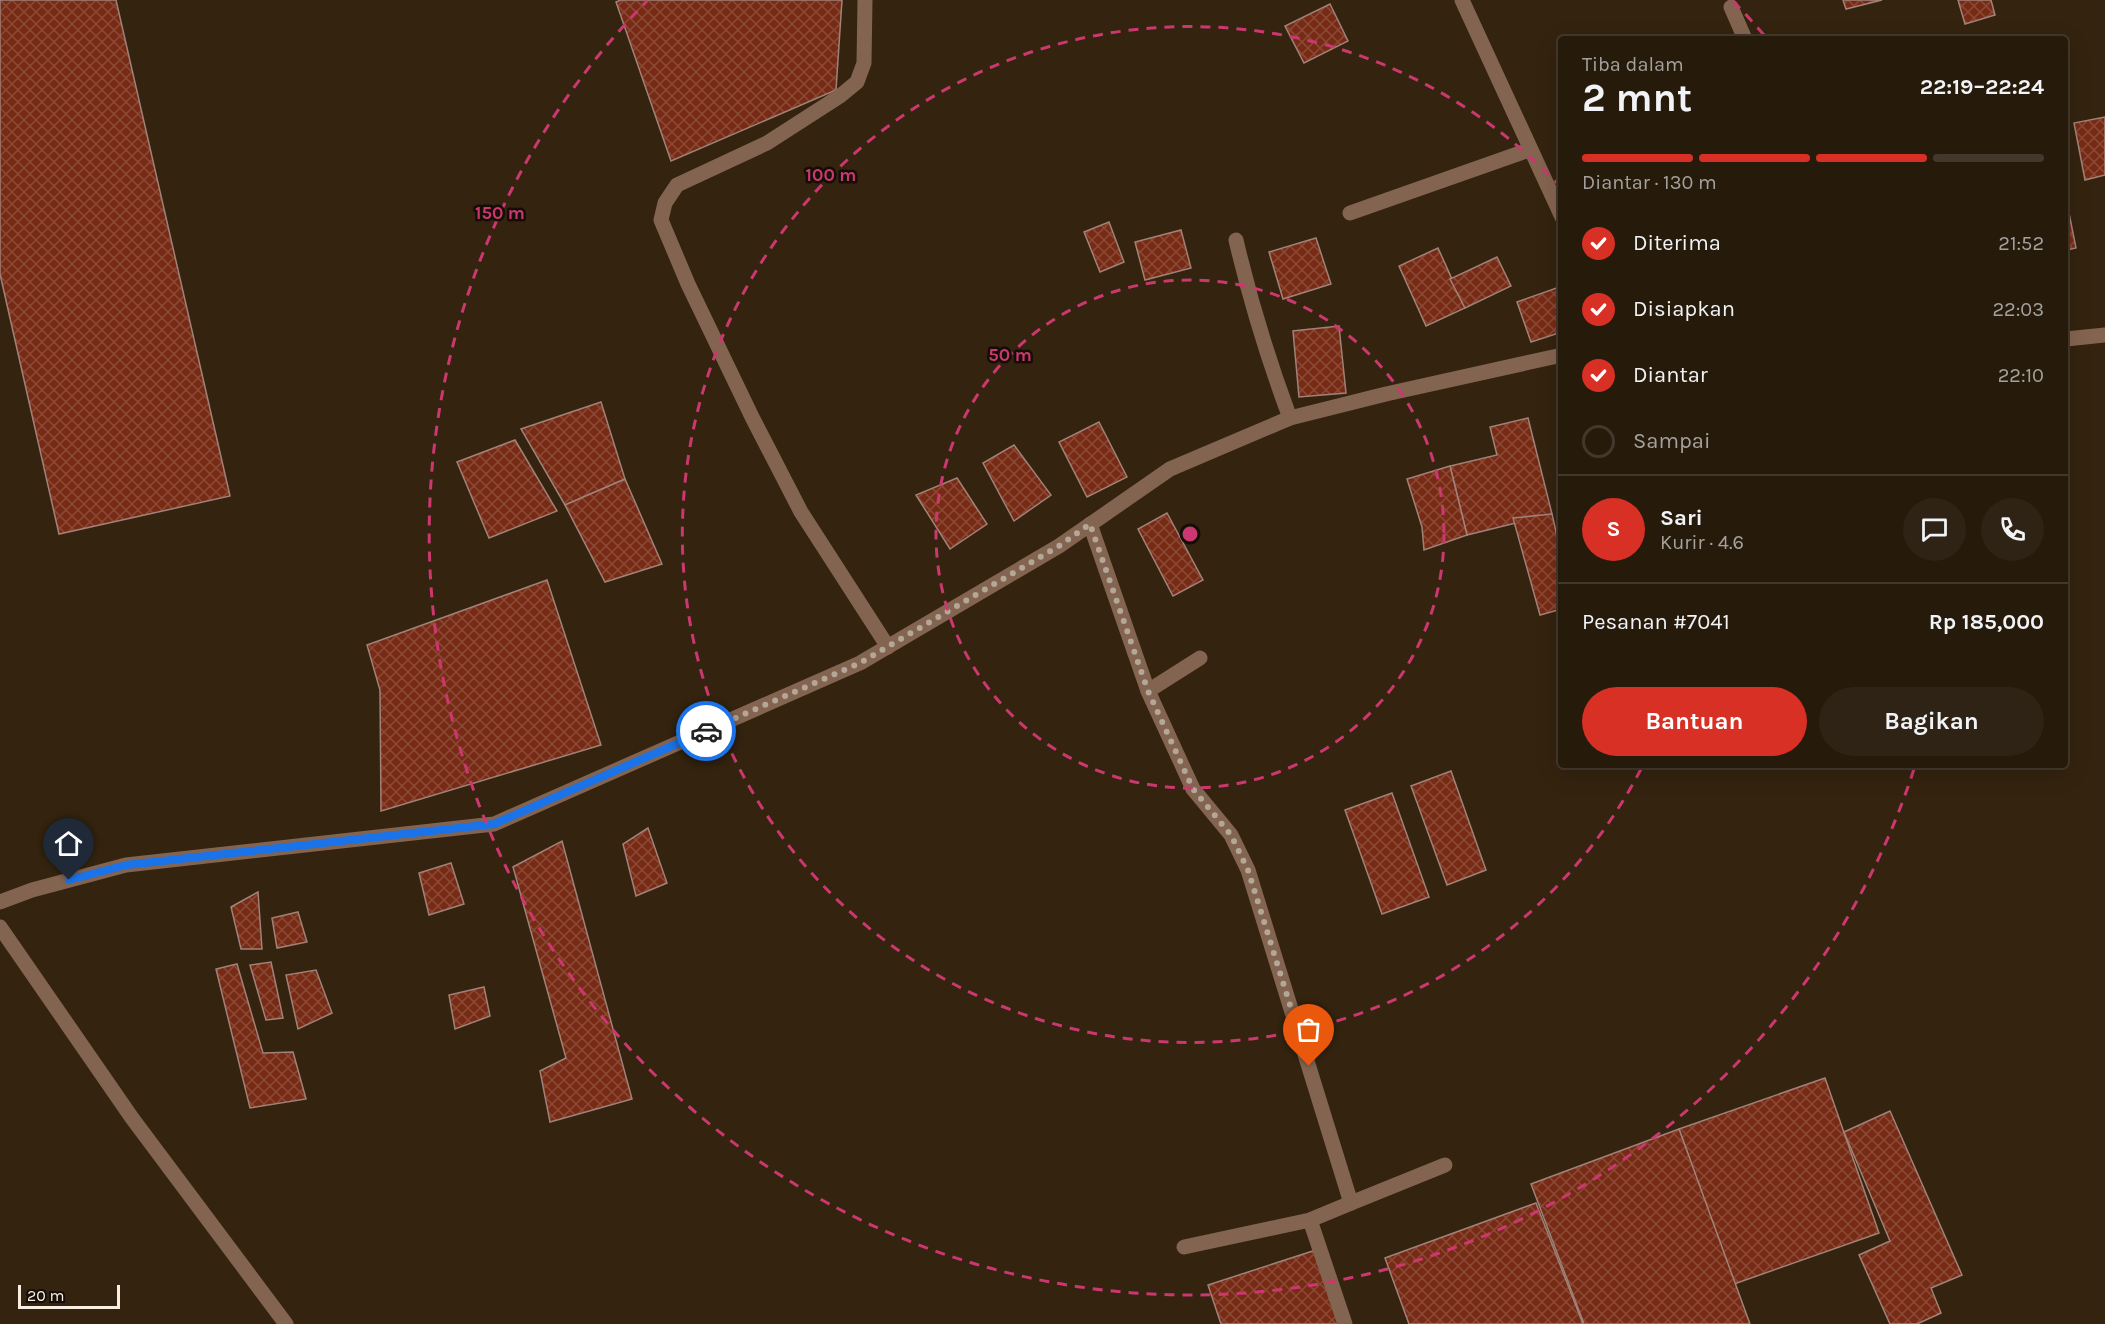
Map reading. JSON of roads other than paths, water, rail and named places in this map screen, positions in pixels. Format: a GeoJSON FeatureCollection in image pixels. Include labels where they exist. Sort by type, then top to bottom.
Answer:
{"type":"FeatureCollection","features":[{"type":"Feature","properties":{"kind":"street"},"geometry":{"type":"LineString","coordinates":[[865,0],[864,63],[856,82],[840,96],[767,143],[677,186],[665,203],[661,220],[688,284],[801,512],[888,647]]}},
{"type":"Feature","properties":{"kind":"street"},"geometry":{"type":"LineString","coordinates":[[1464,3],[1529,150],[1558,209]]}},
{"type":"Feature","properties":{"kind":"street"},"geometry":{"type":"LineString","coordinates":[[1731,7],[1744,36]]}},
{"type":"Feature","properties":{"kind":"street"},"geometry":{"type":"LineString","coordinates":[[1350,213],[1529,150]]}},
{"type":"Feature","properties":{"kind":"street"},"geometry":{"type":"LineString","coordinates":[[1236,240],[1268,358],[1290,418]]}},
{"type":"Feature","properties":{"kind":"street"},"geometry":{"type":"LineString","coordinates":[[2068,339],[2105,335]]}},
{"type":"Feature","properties":{"kind":"street"},"geometry":{"type":"LineString","coordinates":[[0,902],[32,890],[126,865],[494,824],[860,663],[1059,546],[1170,469],[1290,418],[1398,391],[1558,356]]}},
{"type":"Feature","properties":{"kind":"street"},"geometry":{"type":"LineString","coordinates":[[1090,524],[1148,691],[1193,789],[1231,835],[1248,870],[1351,1203]]}},
{"type":"Feature","properties":{"kind":"street"},"geometry":{"type":"LineString","coordinates":[[1148,691],[1200,658]]}},
{"type":"Feature","properties":{"kind":"street"},"geometry":{"type":"LineString","coordinates":[[0,927],[132,1118],[286,1324]]}},
{"type":"Feature","properties":{"kind":"street"},"geometry":{"type":"LineString","coordinates":[[1184,1247],[1310,1220],[1445,1165]]}},
{"type":"Feature","properties":{"kind":"street"},"geometry":{"type":"LineString","coordinates":[[1310,1220],[1345,1324]]}}]}
